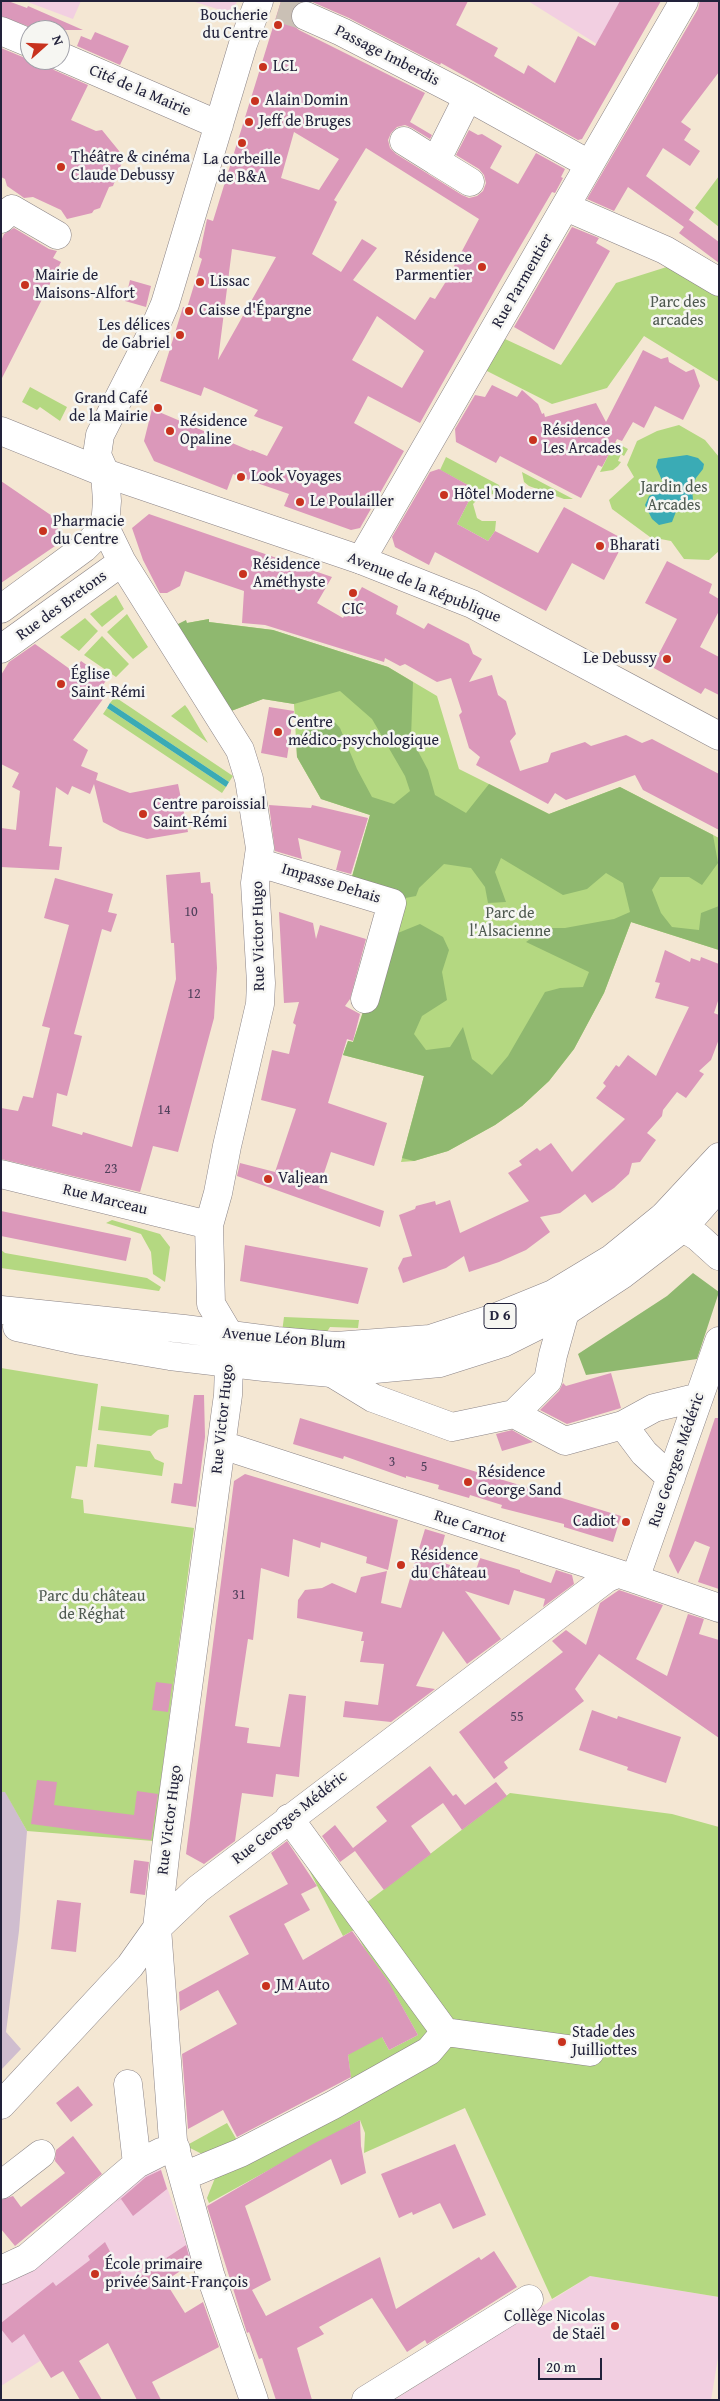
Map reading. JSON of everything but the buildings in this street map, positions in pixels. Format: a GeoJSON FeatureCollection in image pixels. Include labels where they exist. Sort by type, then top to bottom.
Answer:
{"type":"FeatureCollection","features":[{"type":"Feature","properties":{"kind":"street","name":"Rue Parmentier"},"geometry":{"type":"LineString","coordinates":[[361,560],[684,1]]}},
{"type":"Feature","properties":{"kind":"street"},"geometry":{"type":"LineString","coordinates":[[1,609],[84,548],[105,527],[107,501],[105,473],[97,455],[100,435],[165,304],[243,44],[266,4]]}},
{"type":"Feature","properties":{"kind":"street","name":"Passage Imberdis"},"geometry":{"type":"LineString","coordinates":[[306,16],[342,32],[468,96],[589,164]]}},
{"type":"Feature","properties":{"kind":"street"},"geometry":{"type":"LineString","coordinates":[[1,30],[20,39]]}},
{"type":"Feature","properties":{"kind":"street","name":"Cité de la Mairie"},"geometry":{"type":"LineString","coordinates":[[70,60],[219,125]]}},
{"type":"Feature","properties":{"kind":"street"},"geometry":{"type":"LineString","coordinates":[[436,161],[468,96]]}},
{"type":"Feature","properties":{"kind":"street"},"geometry":{"type":"LineString","coordinates":[[404,142],[470,182]]}},
{"type":"Feature","properties":{"kind":"street"},"geometry":{"type":"LineString","coordinates":[[566,207],[665,250],[719,282]]}},
{"type":"Feature","properties":{"kind":"street"},"geometry":{"type":"LineString","coordinates":[[1,219],[12,209],[57,235]]}},
{"type":"Feature","properties":{"kind":"street","name":"Avenue de la République"},"geometry":{"type":"LineString","coordinates":[[1,431],[105,473],[361,560],[472,604],[719,736]]}},
{"type":"Feature","properties":{"kind":"street","name":"Rue Victor Hugo"},"geometry":{"type":"LineString","coordinates":[[105,527],[122,562],[240,750],[254,802],[260,848],[260,863],[255,882],[261,983],[260,1004],[209,1226],[211,1304],[230,1336],[228,1395],[166,1848],[158,1928],[173,2141],[210,2274],[254,2400]]}},
{"type":"Feature","properties":{"kind":"street","name":"Rue des Bretons"},"geometry":{"type":"LineString","coordinates":[[1,649],[122,562]]}},
{"type":"Feature","properties":{"kind":"street","name":"Impasse Dehais"},"geometry":{"type":"LineString","coordinates":[[260,863],[392,903],[365,999]]}},
{"type":"Feature","properties":{"kind":"street","name":"Avenue Léon Blum"},"geometry":{"type":"LineString","coordinates":[[1,1310],[336,1346],[430,1339],[494,1318],[553,1294],[674,1222],[719,1157]]}},
{"type":"Feature","properties":{"kind":"street","name":"Rue Marceau"},"geometry":{"type":"LineString","coordinates":[[1,1174],[209,1226]]}},
{"type":"Feature","properties":{"kind":"street","name":"Avenue Léon Blum"},"geometry":{"type":"LineString","coordinates":[[1,1324],[82,1341],[229,1364],[332,1373],[440,1363],[504,1343],[566,1312],[623,1274],[674,1222],[719,1187]]}},
{"type":"Feature","properties":{"kind":"street"},"geometry":{"type":"LineString","coordinates":[[674,1222],[698,1237],[719,1256]]}},
{"type":"Feature","properties":{"kind":"street"},"geometry":{"type":"LineString","coordinates":[[332,1373],[373,1398],[452,1427],[514,1414],[548,1380],[553,1355],[566,1312]]}},
{"type":"Feature","properties":{"kind":"street","name":"Rue Georges Médéric"},"geometry":{"type":"LineString","coordinates":[[1,2105],[130,1966],[158,1928],[198,1889],[607,1578],[626,1577],[671,1478],[719,1340]]}},
{"type":"Feature","properties":{"kind":"street"},"geometry":{"type":"LineString","coordinates":[[514,1414],[565,1441],[623,1425],[654,1408],[698,1397]]}},
{"type":"Feature","properties":{"kind":"street"},"geometry":{"type":"LineString","coordinates":[[623,1425],[644,1453],[671,1478]]}},
{"type":"Feature","properties":{"kind":"street","name":"Rue Carnot"},"geometry":{"type":"LineString","coordinates":[[222,1445],[719,1608]]}},
{"type":"Feature","properties":{"kind":"street"},"geometry":{"type":"LineString","coordinates":[[289,1818],[445,2032],[590,2052]]}},
{"type":"Feature","properties":{"kind":"street"},"geometry":{"type":"LineString","coordinates":[[184,2176],[240,2153],[333,2104],[429,2051],[445,2032]]}},
{"type":"Feature","properties":{"kind":"street"},"geometry":{"type":"LineString","coordinates":[[128,2084],[137,2164]]}},
{"type":"Feature","properties":{"kind":"street"},"geometry":{"type":"LineString","coordinates":[[1,2270],[27,2258],[137,2164],[161,2152],[176,2149]]}},
{"type":"Feature","properties":{"kind":"street"},"geometry":{"type":"LineString","coordinates":[[1,2185],[41,2154]]}},
{"type":"Feature","properties":{"kind":"street"},"geometry":{"type":"LineString","coordinates":[[366,2400],[529,2299]]}},
{"type":"Feature","properties":{"kind":"shaded area"},"geometry":{"type":"Polygon","coordinates":[[[25,1],[81,1],[73,19],[25,1]]]}},
{"type":"Feature","properties":{"kind":"shaded area"},"geometry":{"type":"Polygon","coordinates":[[[192,1],[237,1],[233,14],[192,1]]]}},
{"type":"Feature","properties":{"kind":"shaded area"},"geometry":{"type":"Polygon","coordinates":[[[528,1],[659,1],[624,61],[528,1]]]}},
{"type":"Feature","properties":{"kind":"shaded area"},"geometry":{"type":"Polygon","coordinates":[[[5,1791],[27,1831],[19,1931],[6,2032],[21,2049],[1,2070],[1,1792],[5,1791]]]}},
{"type":"Feature","properties":{"kind":"shaded area","name":"École primaire privée Saint-François"},"geometry":{"type":"Polygon","coordinates":[[[159,2164],[193,2263],[1,2386],[1,2286],[159,2164]]]}},
{"type":"Feature","properties":{"kind":"shaded area","name":"Collège Nicolas de Staël"},"geometry":{"type":"Polygon","coordinates":[[[590,2276],[719,2297],[719,2352],[711,2400],[394,2400],[590,2276]]]}},
{"type":"Feature","properties":{"kind":"green space"},"geometry":{"type":"Polygon","coordinates":[[[719,176],[719,227],[695,208],[719,176]]]}},
{"type":"Feature","properties":{"kind":"green space","name":"Parc des arcades"},"geometry":{"type":"Polygon","coordinates":[[[673,265],[719,293],[719,382],[644,336],[607,388],[552,404],[485,370],[505,339],[561,365],[616,283],[673,265]]]}},
{"type":"Feature","properties":{"kind":"green space"},"geometry":{"type":"Polygon","coordinates":[[[30,387],[67,407],[60,421],[40,407],[37,410],[22,402],[30,387]]]}},
{"type":"Feature","properties":{"kind":"green space","name":"Jardin des Arcades"},"geometry":{"type":"Polygon","coordinates":[[[679,425],[705,440],[719,457],[719,551],[709,560],[684,559],[671,541],[650,537],[612,509],[609,500],[634,477],[627,465],[637,441],[657,431],[679,425]]]}},
{"type":"Feature","properties":{"kind":"green space"},"geometry":{"type":"Polygon","coordinates":[[[615,442],[628,449],[624,456],[621,454],[618,461],[621,462],[618,466],[613,470],[600,472],[615,442]]]}},
{"type":"Feature","properties":{"kind":"green space"},"geometry":{"type":"Polygon","coordinates":[[[446,457],[499,485],[501,491],[477,500],[473,504],[477,518],[482,521],[496,521],[495,531],[488,541],[457,524],[475,489],[440,470],[446,457]]]}},
{"type":"Feature","properties":{"kind":"green space"},"geometry":{"type":"Polygon","coordinates":[[[522,472],[573,499],[564,499],[529,486],[524,482],[522,472]]]}},
{"type":"Feature","properties":{"kind":"green space"},"geometry":{"type":"Polygon","coordinates":[[[116,595],[124,609],[102,627],[90,614],[116,595]]]}},
{"type":"Feature","properties":{"kind":"green space"},"geometry":{"type":"Polygon","coordinates":[[[127,614],[148,647],[133,659],[107,632],[127,614]]]}},
{"type":"Feature","properties":{"kind":"green space"},"geometry":{"type":"Polygon","coordinates":[[[85,618],[98,631],[79,651],[60,637],[85,618]]]}},
{"type":"Feature","properties":{"kind":"green space","name":"Parc de l'Alsacienne"},"geometry":{"type":"Polygon","coordinates":[[[209,619],[209,622],[273,630],[388,667],[437,696],[459,769],[549,814],[620,787],[719,838],[719,950],[631,922],[604,993],[574,1049],[549,1081],[522,1106],[495,1125],[448,1151],[414,1161],[401,1162],[424,1076],[343,1055],[348,1041],[353,1042],[400,899],[351,880],[370,815],[321,799],[297,757],[294,704],[263,699],[231,711],[210,680],[187,623],[209,619]]]}},
{"type":"Feature","properties":{"kind":"green space","name":"Parc de l'Alsacienne"},"geometry":{"type":"Polygon","coordinates":[[[209,619],[209,622],[273,630],[388,667],[413,682],[411,738],[428,770],[435,795],[466,813],[489,784],[549,814],[620,787],[713,835],[718,863],[702,885],[689,877],[660,877],[652,890],[661,913],[672,927],[699,930],[701,913],[719,906],[719,950],[631,922],[604,993],[574,1049],[549,1081],[522,1106],[495,1125],[448,1151],[414,1161],[402,1158],[424,1076],[343,1055],[348,1041],[353,1042],[388,937],[420,924],[443,937],[449,950],[442,972],[447,1000],[422,1016],[414,1034],[426,1050],[450,1047],[463,1027],[472,1059],[492,1075],[508,1056],[545,992],[560,988],[583,987],[589,972],[526,942],[546,928],[565,928],[614,919],[630,912],[623,883],[606,873],[587,889],[563,895],[501,858],[495,872],[506,902],[488,903],[485,887],[471,868],[444,864],[419,888],[416,896],[400,899],[351,880],[370,815],[321,799],[297,757],[296,739],[312,724],[331,718],[340,728],[357,769],[372,797],[394,804],[410,791],[405,776],[372,719],[340,691],[294,704],[263,699],[231,711],[176,625],[186,620],[187,623],[209,619]]]}},
{"type":"Feature","properties":{"kind":"green space"},"geometry":{"type":"Polygon","coordinates":[[[102,636],[129,664],[116,677],[84,655],[102,636]]]}},
{"type":"Feature","properties":{"kind":"green space"},"geometry":{"type":"Polygon","coordinates":[[[115,697],[233,776],[229,782],[110,703],[115,697]]]}},
{"type":"Feature","properties":{"kind":"green space"},"geometry":{"type":"Polygon","coordinates":[[[185,705],[188,709],[208,743],[171,716],[185,705]]]}},
{"type":"Feature","properties":{"kind":"green space"},"geometry":{"type":"Polygon","coordinates":[[[107,708],[226,787],[222,793],[103,714],[107,708]]]}},
{"type":"Feature","properties":{"kind":"green space"},"geometry":{"type":"Polygon","coordinates":[[[112,1220],[160,1234],[170,1247],[165,1282],[153,1274],[151,1252],[141,1234],[106,1223],[112,1220]]]}},
{"type":"Feature","properties":{"kind":"green space"},"geometry":{"type":"Polygon","coordinates":[[[1,1250],[5,1253],[147,1278],[161,1287],[159,1291],[1,1268],[1,1250]]]}},
{"type":"Feature","properties":{"kind":"green space"},"geometry":{"type":"Polygon","coordinates":[[[693,1273],[719,1292],[697,1359],[586,1375],[578,1354],[667,1296],[693,1273]]]}},
{"type":"Feature","properties":{"kind":"green space"},"geometry":{"type":"Polygon","coordinates":[[[284,1317],[359,1320],[358,1328],[330,1327],[325,1335],[282,1332],[284,1317]]]}},
{"type":"Feature","properties":{"kind":"green space","name":"Parc du château de Réghat"},"geometry":{"type":"Polygon","coordinates":[[[1,1368],[98,1384],[87,1467],[76,1466],[71,1498],[83,1500],[84,1513],[194,1528],[153,1841],[27,1831],[5,1792],[1,1792],[1,1368]]]}},
{"type":"Feature","properties":{"kind":"green space"},"geometry":{"type":"Polygon","coordinates":[[[101,1406],[169,1415],[168,1427],[158,1430],[151,1436],[98,1430],[101,1406]]]}},
{"type":"Feature","properties":{"kind":"green space"},"geometry":{"type":"Polygon","coordinates":[[[97,1444],[150,1451],[155,1459],[164,1463],[162,1476],[94,1467],[97,1444]]]}},
{"type":"Feature","properties":{"kind":"green space","name":"Stade des Juilliottes"},"geometry":{"type":"Polygon","coordinates":[[[510,1793],[672,1814],[719,1827],[719,2297],[590,2276],[552,2299],[465,2108],[364,2153],[365,2133],[360,2120],[209,2203],[207,2198],[215,2178],[206,2156],[190,2148],[189,2144],[227,2123],[238,2142],[351,2079],[348,2055],[375,2024],[389,2050],[418,2035],[395,1994],[391,1996],[354,1930],[343,1936],[293,1839],[362,1906],[510,1793]]]}},
{"type":"Feature","properties":{"kind":"water"},"geometry":{"type":"Polygon","coordinates":[[[687,455],[698,458],[704,464],[692,488],[693,500],[691,507],[677,509],[672,522],[659,525],[652,519],[645,505],[649,496],[665,487],[656,467],[658,459],[687,455]]]}},
{"type":"Feature","properties":{"kind":"water"},"geometry":{"type":"Polygon","coordinates":[[[110,703],[229,782],[226,787],[107,708],[110,703]]]}},
{"type":"Feature","properties":{"kind":"tunnel"},"geometry":{"type":"LineString","coordinates":[[279,8],[306,16]]}},
{"type":"Feature","properties":{"kind":"place","name":"Boucherie du Centre"},"geometry":{"type":"Point","coordinates":[278,25]}},
{"type":"Feature","properties":{"kind":"place","name":"LCL"},"geometry":{"type":"Point","coordinates":[263,67]}},
{"type":"Feature","properties":{"kind":"place","name":"Alain Domin"},"geometry":{"type":"Point","coordinates":[255,101]}},
{"type":"Feature","properties":{"kind":"place","name":"Jeff de Bruges"},"geometry":{"type":"Point","coordinates":[249,122]}},
{"type":"Feature","properties":{"kind":"place","name":"La corbeille de B&A"},"geometry":{"type":"Point","coordinates":[242,143]}},
{"type":"Feature","properties":{"kind":"place","name":"Théâtre & cinéma Claude Debussy"},"geometry":{"type":"Point","coordinates":[61,167]}},
{"type":"Feature","properties":{"kind":"place","name":"Résidence Parmentier"},"geometry":{"type":"Point","coordinates":[482,267]}},
{"type":"Feature","properties":{"kind":"place","name":"Lissac"},"geometry":{"type":"Point","coordinates":[200,282]}},
{"type":"Feature","properties":{"kind":"place","name":"Mairie de Maisons-Alfort"},"geometry":{"type":"Point","coordinates":[25,285]}},
{"type":"Feature","properties":{"kind":"place","name":"Caisse d'Épargne"},"geometry":{"type":"Point","coordinates":[189,311]}},
{"type":"Feature","properties":{"kind":"place","name":"Les délices de Gabriel"},"geometry":{"type":"Point","coordinates":[180,335]}},
{"type":"Feature","properties":{"kind":"place","name":"Grand Café de la Mairie"},"geometry":{"type":"Point","coordinates":[158,408]}},
{"type":"Feature","properties":{"kind":"place","name":"Résidence Opaline"},"geometry":{"type":"Point","coordinates":[170,431]}},
{"type":"Feature","properties":{"kind":"place","name":"Résidence Les Arcades"},"geometry":{"type":"Point","coordinates":[533,440]}},
{"type":"Feature","properties":{"kind":"place","name":"Look Voyages"},"geometry":{"type":"Point","coordinates":[241,477]}},
{"type":"Feature","properties":{"kind":"place","name":"Hôtel Moderne"},"geometry":{"type":"Point","coordinates":[444,495]}},
{"type":"Feature","properties":{"kind":"place","name":"Le Poulailler"},"geometry":{"type":"Point","coordinates":[300,502]}},
{"type":"Feature","properties":{"kind":"place","name":"Pharmacie du Centre"},"geometry":{"type":"Point","coordinates":[43,531]}},
{"type":"Feature","properties":{"kind":"place","name":"Bharati"},"geometry":{"type":"Point","coordinates":[600,546]}},
{"type":"Feature","properties":{"kind":"place","name":"Résidence Améthyste"},"geometry":{"type":"Point","coordinates":[243,574]}},
{"type":"Feature","properties":{"kind":"place","name":"CIC"},"geometry":{"type":"Point","coordinates":[353,593]}},
{"type":"Feature","properties":{"kind":"place","name":"Le Debussy"},"geometry":{"type":"Point","coordinates":[667,659]}},
{"type":"Feature","properties":{"kind":"place","name":"Église Saint-Rémi"},"geometry":{"type":"Point","coordinates":[61,684]}},
{"type":"Feature","properties":{"kind":"place","name":"Centre médico-psychologique"},"geometry":{"type":"Point","coordinates":[278,732]}},
{"type":"Feature","properties":{"kind":"place","name":"Centre paroissial Saint-Rémi"},"geometry":{"type":"Point","coordinates":[143,814]}},
{"type":"Feature","properties":{"kind":"place","name":"Valjean"},"geometry":{"type":"Point","coordinates":[268,1179]}},
{"type":"Feature","properties":{"kind":"place","name":"Résidence George Sand"},"geometry":{"type":"Point","coordinates":[468,1482]}},
{"type":"Feature","properties":{"kind":"place","name":"Cadiot"},"geometry":{"type":"Point","coordinates":[626,1522]}},
{"type":"Feature","properties":{"kind":"place","name":"Résidence du Château"},"geometry":{"type":"Point","coordinates":[401,1565]}},
{"type":"Feature","properties":{"kind":"place","name":"JM Auto"},"geometry":{"type":"Point","coordinates":[266,1986]}},
{"type":"Feature","properties":{"kind":"place","name":"Stade des Juilliottes"},"geometry":{"type":"Point","coordinates":[562,2042]}},
{"type":"Feature","properties":{"kind":"place","name":"École primaire privée Saint-François"},"geometry":{"type":"Point","coordinates":[95,2274]}},
{"type":"Feature","properties":{"kind":"place","name":"Collège Nicolas de Staël"},"geometry":{"type":"Point","coordinates":[615,2326]}}]}
